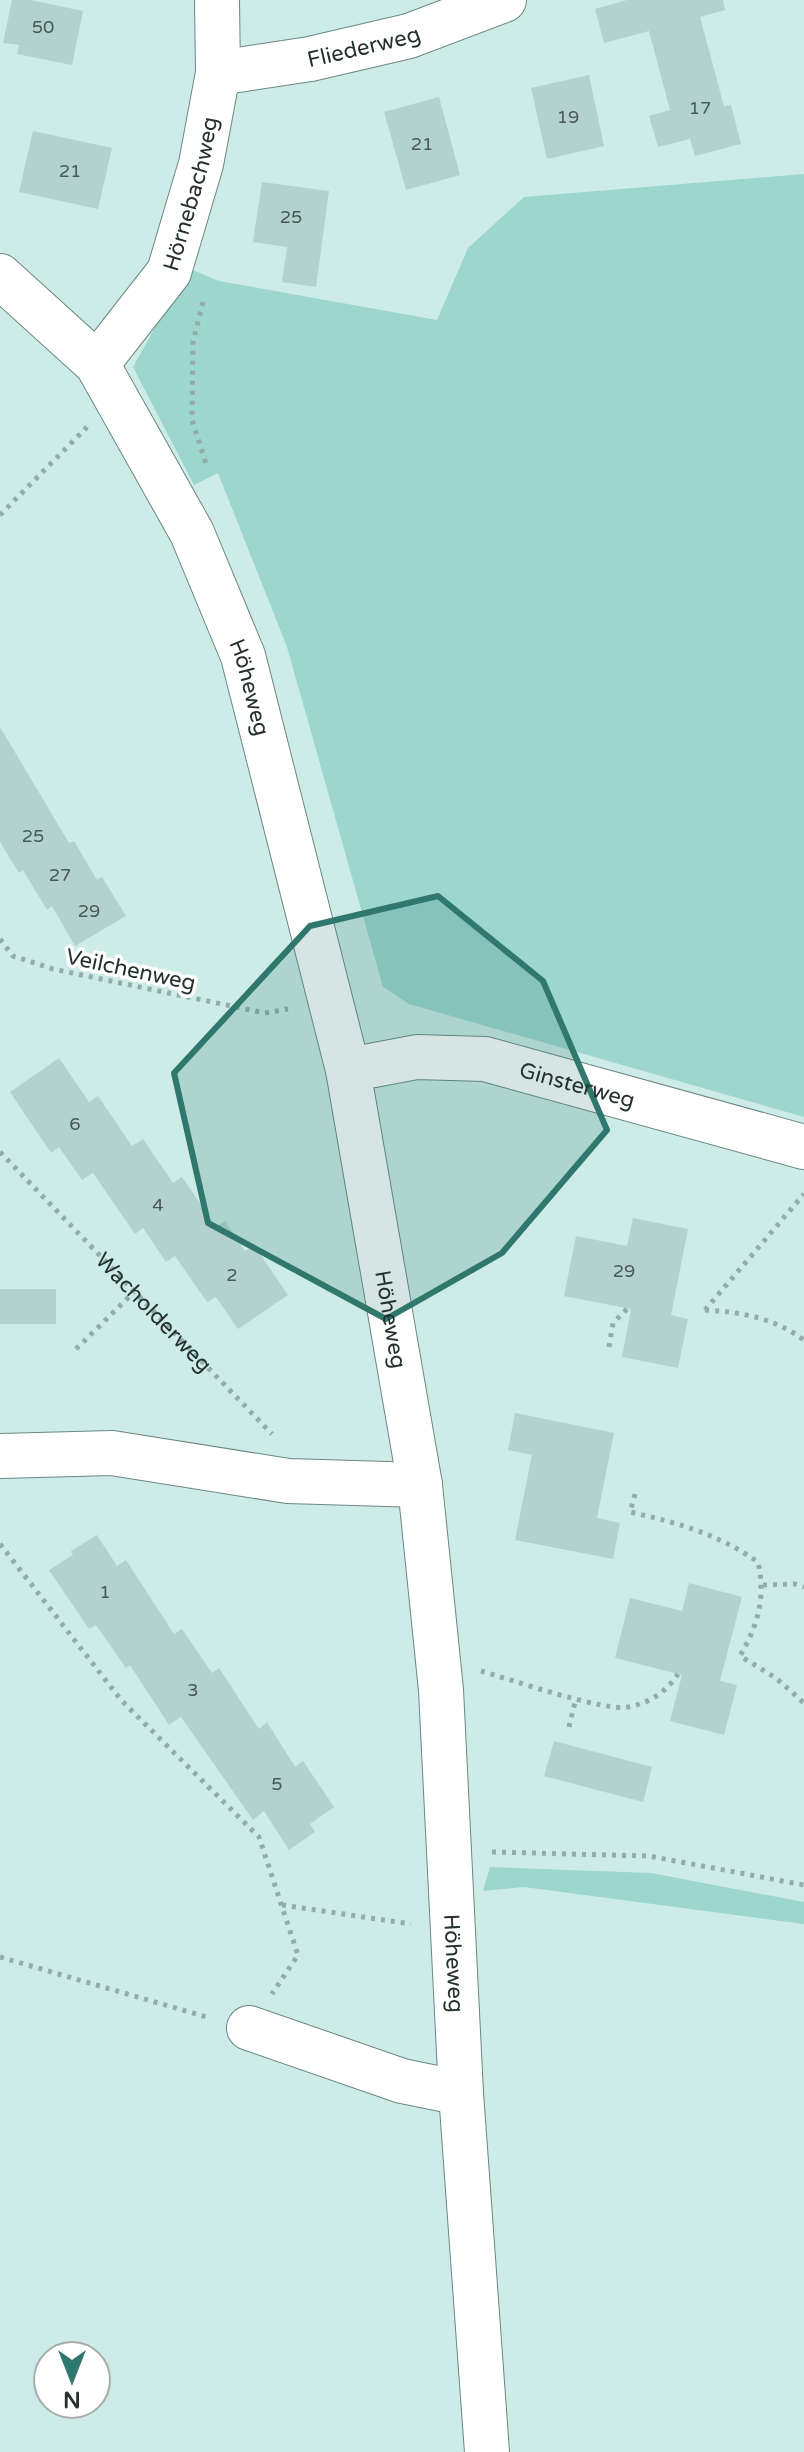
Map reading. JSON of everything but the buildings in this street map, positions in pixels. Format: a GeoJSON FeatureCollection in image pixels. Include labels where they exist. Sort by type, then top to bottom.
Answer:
{"type":"FeatureCollection","features":[{"type":"Feature","properties":{"kind":"street","name":"Hörnebachweg"},"geometry":{"type":"LineString","coordinates":[[106,381],[169,272],[201,164],[218,73],[217,0]]}},
{"type":"Feature","properties":{"kind":"street","name":"Fliederweg"},"geometry":{"type":"LineString","coordinates":[[218,73],[310,59],[409,36],[504,0]]}},
{"type":"Feature","properties":{"kind":"street","name":"Höheweg"},"geometry":{"type":"LineString","coordinates":[[0,276],[106,381],[192,533],[243,656],[348,1070],[420,1485],[451,1853],[461,2093],[487,2452]]}},
{"type":"Feature","properties":{"kind":"street","name":"Ginsterweg"},"geometry":{"type":"LineString","coordinates":[[348,1070],[417,1057],[485,1059],[804,1147]]}},
{"type":"Feature","properties":{"kind":"street"},"geometry":{"type":"LineString","coordinates":[[0,1456],[112,1453],[288,1481],[420,1485]]}},
{"type":"Feature","properties":{"kind":"street"},"geometry":{"type":"LineString","coordinates":[[249,2028],[402,2081],[461,2093]]}},
{"type":"Feature","properties":{"kind":"path"},"geometry":{"type":"LineString","coordinates":[[169,272],[206,290],[193,342],[192,420],[209,476],[192,533]]}},
{"type":"Feature","properties":{"kind":"path"},"geometry":{"type":"LineString","coordinates":[[0,515],[106,381]]}},
{"type":"Feature","properties":{"kind":"path","name":"Veilchenweg"},"geometry":{"type":"LineString","coordinates":[[0,939],[13,956],[53,969],[265,1013],[291,1008]]}},
{"type":"Feature","properties":{"kind":"path","name":"Wacholderweg"},"geometry":{"type":"LineString","coordinates":[[0,1152],[286,1448],[288,1481]]}},
{"type":"Feature","properties":{"kind":"path"},"geometry":{"type":"LineString","coordinates":[[804,1194],[705,1310],[754,1315],[786,1327],[804,1340]]}},
{"type":"Feature","properties":{"kind":"path"},"geometry":{"type":"LineString","coordinates":[[76,1349],[134,1292]]}},
{"type":"Feature","properties":{"kind":"path"},"geometry":{"type":"LineString","coordinates":[[609,1347],[613,1323],[628,1308]]}},
{"type":"Feature","properties":{"kind":"path"},"geometry":{"type":"LineString","coordinates":[[635,1494],[630,1512],[701,1530],[733,1545],[758,1562],[763,1585],[760,1611],[752,1635],[740,1656],[776,1678],[804,1703]]}},
{"type":"Feature","properties":{"kind":"path"},"geometry":{"type":"LineString","coordinates":[[0,1544],[121,1700],[259,1837],[298,1955],[249,2028],[0,1957]]}},
{"type":"Feature","properties":{"kind":"path"},"geometry":{"type":"LineString","coordinates":[[763,1585],[795,1584],[804,1587]]}},
{"type":"Feature","properties":{"kind":"path"},"geometry":{"type":"LineString","coordinates":[[437,1659],[576,1698],[626,1708],[666,1692],[678,1674]]}},
{"type":"Feature","properties":{"kind":"path"},"geometry":{"type":"LineString","coordinates":[[569,1727],[576,1698]]}},
{"type":"Feature","properties":{"kind":"path"},"geometry":{"type":"LineString","coordinates":[[451,1853],[649,1856],[804,1885]]}},
{"type":"Feature","properties":{"kind":"path"},"geometry":{"type":"LineString","coordinates":[[282,1905],[452,1930]]}},
{"type":"Feature","properties":{"kind":"highlighted area"},"geometry":{"type":"Polygon","coordinates":[[[438,896],[543,981],[607,1130],[502,1253],[386,1319],[208,1223],[174,1073],[310,926],[438,896]]]}},
{"type":"Feature","properties":{"kind":"green space"},"geometry":{"type":"Polygon","coordinates":[[[804,174],[804,1117],[409,1004],[383,987],[287,647],[218,473],[194,485],[133,367],[188,268],[219,281],[437,320],[468,248],[524,197],[804,174]]]}},
{"type":"Feature","properties":{"kind":"green space"},"geometry":{"type":"Polygon","coordinates":[[[490,1867],[651,1873],[804,1902],[804,1924],[524,1887],[483,1891],[490,1867]]]}}]}
